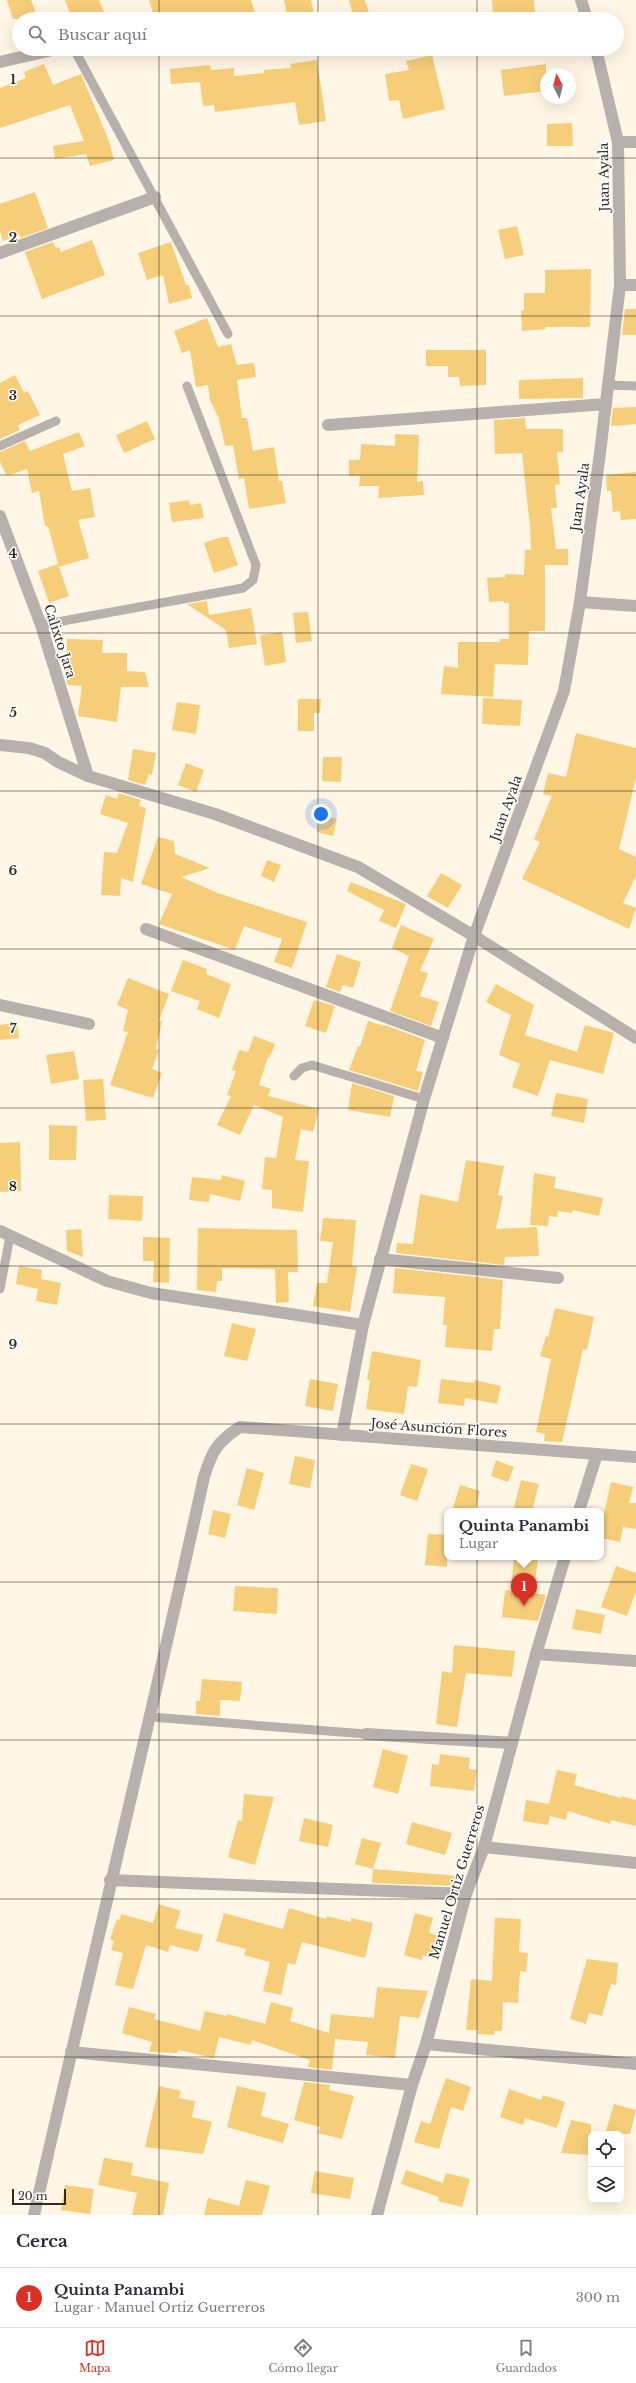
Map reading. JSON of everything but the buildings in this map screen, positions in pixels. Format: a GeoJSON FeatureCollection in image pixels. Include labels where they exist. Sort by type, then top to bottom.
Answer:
{"type":"FeatureCollection","features":[{"type":"Feature","properties":{"kind":"street"},"geometry":{"type":"LineString","coordinates":[[581,0],[585,12]]}},
{"type":"Feature","properties":{"kind":"street"},"geometry":{"type":"LineString","coordinates":[[0,62],[26,56]]}},
{"type":"Feature","properties":{"kind":"street","name":"Juan Ayala"},"geometry":{"type":"LineString","coordinates":[[342,1435],[363,1326],[424,1099],[474,936],[564,691],[580,602],[620,284],[618,142],[598,56]]}},
{"type":"Feature","properties":{"kind":"street"},"geometry":{"type":"LineString","coordinates":[[618,142],[636,142]]}},
{"type":"Feature","properties":{"kind":"street"},"geometry":{"type":"LineString","coordinates":[[0,253],[155,197]]}},
{"type":"Feature","properties":{"kind":"street"},"geometry":{"type":"LineString","coordinates":[[620,284],[636,285]]}},
{"type":"Feature","properties":{"kind":"street"},"geometry":{"type":"LineString","coordinates":[[328,425],[606,404]]}},
{"type":"Feature","properties":{"kind":"street","name":"Calixto Jara"},"geometry":{"type":"LineString","coordinates":[[0,516],[41,624],[88,776]]}},
{"type":"Feature","properties":{"kind":"street"},"geometry":{"type":"LineString","coordinates":[[580,602],[636,606]]}},
{"type":"Feature","properties":{"kind":"street"},"geometry":{"type":"LineString","coordinates":[[0,745],[29,748],[45,753],[58,762],[88,776],[215,814],[358,867],[474,936],[636,1038]]}},
{"type":"Feature","properties":{"kind":"street"},"geometry":{"type":"LineString","coordinates":[[146,929],[443,1038]]}},
{"type":"Feature","properties":{"kind":"street"},"geometry":{"type":"LineString","coordinates":[[0,1005],[89,1024]]}},
{"type":"Feature","properties":{"kind":"street"},"geometry":{"type":"LineString","coordinates":[[5,1234],[107,1281],[136,1289],[363,1326]]}},
{"type":"Feature","properties":{"kind":"street"},"geometry":{"type":"LineString","coordinates":[[380,1259],[558,1278]]}},
{"type":"Feature","properties":{"kind":"street","name":"José Asunción Flores"},"geometry":{"type":"LineString","coordinates":[[151,1718],[204,1477],[211,1454],[222,1438],[240,1427],[636,1457]]}},
{"type":"Feature","properties":{"kind":"street"},"geometry":{"type":"LineString","coordinates":[[581,1508],[597,1454]]}},
{"type":"Feature","properties":{"kind":"street","name":"Manuel Ortiz Guerreros"},"geometry":{"type":"LineString","coordinates":[[377,2215],[412,2085],[426,2044],[466,1894],[484,1847],[536,1654],[565,1560]]}},
{"type":"Feature","properties":{"kind":"street"},"geometry":{"type":"LineString","coordinates":[[536,1654],[636,1661]]}},
{"type":"Feature","properties":{"kind":"street"},"geometry":{"type":"LineString","coordinates":[[34,2215],[110,1880],[151,1718]]}},
{"type":"Feature","properties":{"kind":"street"},"geometry":{"type":"LineString","coordinates":[[366,1734],[512,1743]]}},
{"type":"Feature","properties":{"kind":"street"},"geometry":{"type":"LineString","coordinates":[[484,1847],[636,1863]]}},
{"type":"Feature","properties":{"kind":"street"},"geometry":{"type":"LineString","coordinates":[[110,1880],[466,1894]]}},
{"type":"Feature","properties":{"kind":"street"},"geometry":{"type":"LineString","coordinates":[[426,2044],[636,2064]]}},
{"type":"Feature","properties":{"kind":"street"},"geometry":{"type":"LineString","coordinates":[[71,2052],[412,2085]]}},
{"type":"Feature","properties":{"kind":"lane"},"geometry":{"type":"LineString","coordinates":[[78,56],[228,334]]}},
{"type":"Feature","properties":{"kind":"lane"},"geometry":{"type":"LineString","coordinates":[[41,624],[243,588],[253,580],[256,566],[187,386]]}},
{"type":"Feature","properties":{"kind":"lane"},"geometry":{"type":"LineString","coordinates":[[608,386],[636,386]]}},
{"type":"Feature","properties":{"kind":"lane"},"geometry":{"type":"LineString","coordinates":[[0,446],[56,421]]}},
{"type":"Feature","properties":{"kind":"lane"},"geometry":{"type":"LineString","coordinates":[[294,1076],[302,1068],[312,1065],[424,1099]]}},
{"type":"Feature","properties":{"kind":"lane"},"geometry":{"type":"LineString","coordinates":[[0,1289],[5,1234]]}},
{"type":"Feature","properties":{"kind":"lane"},"geometry":{"type":"LineString","coordinates":[[151,1718],[366,1734]]}},
{"type":"Feature","properties":{"kind":"place","name":"Quinta Panambi"},"geometry":{"type":"Point","coordinates":[524,1606]}}]}
